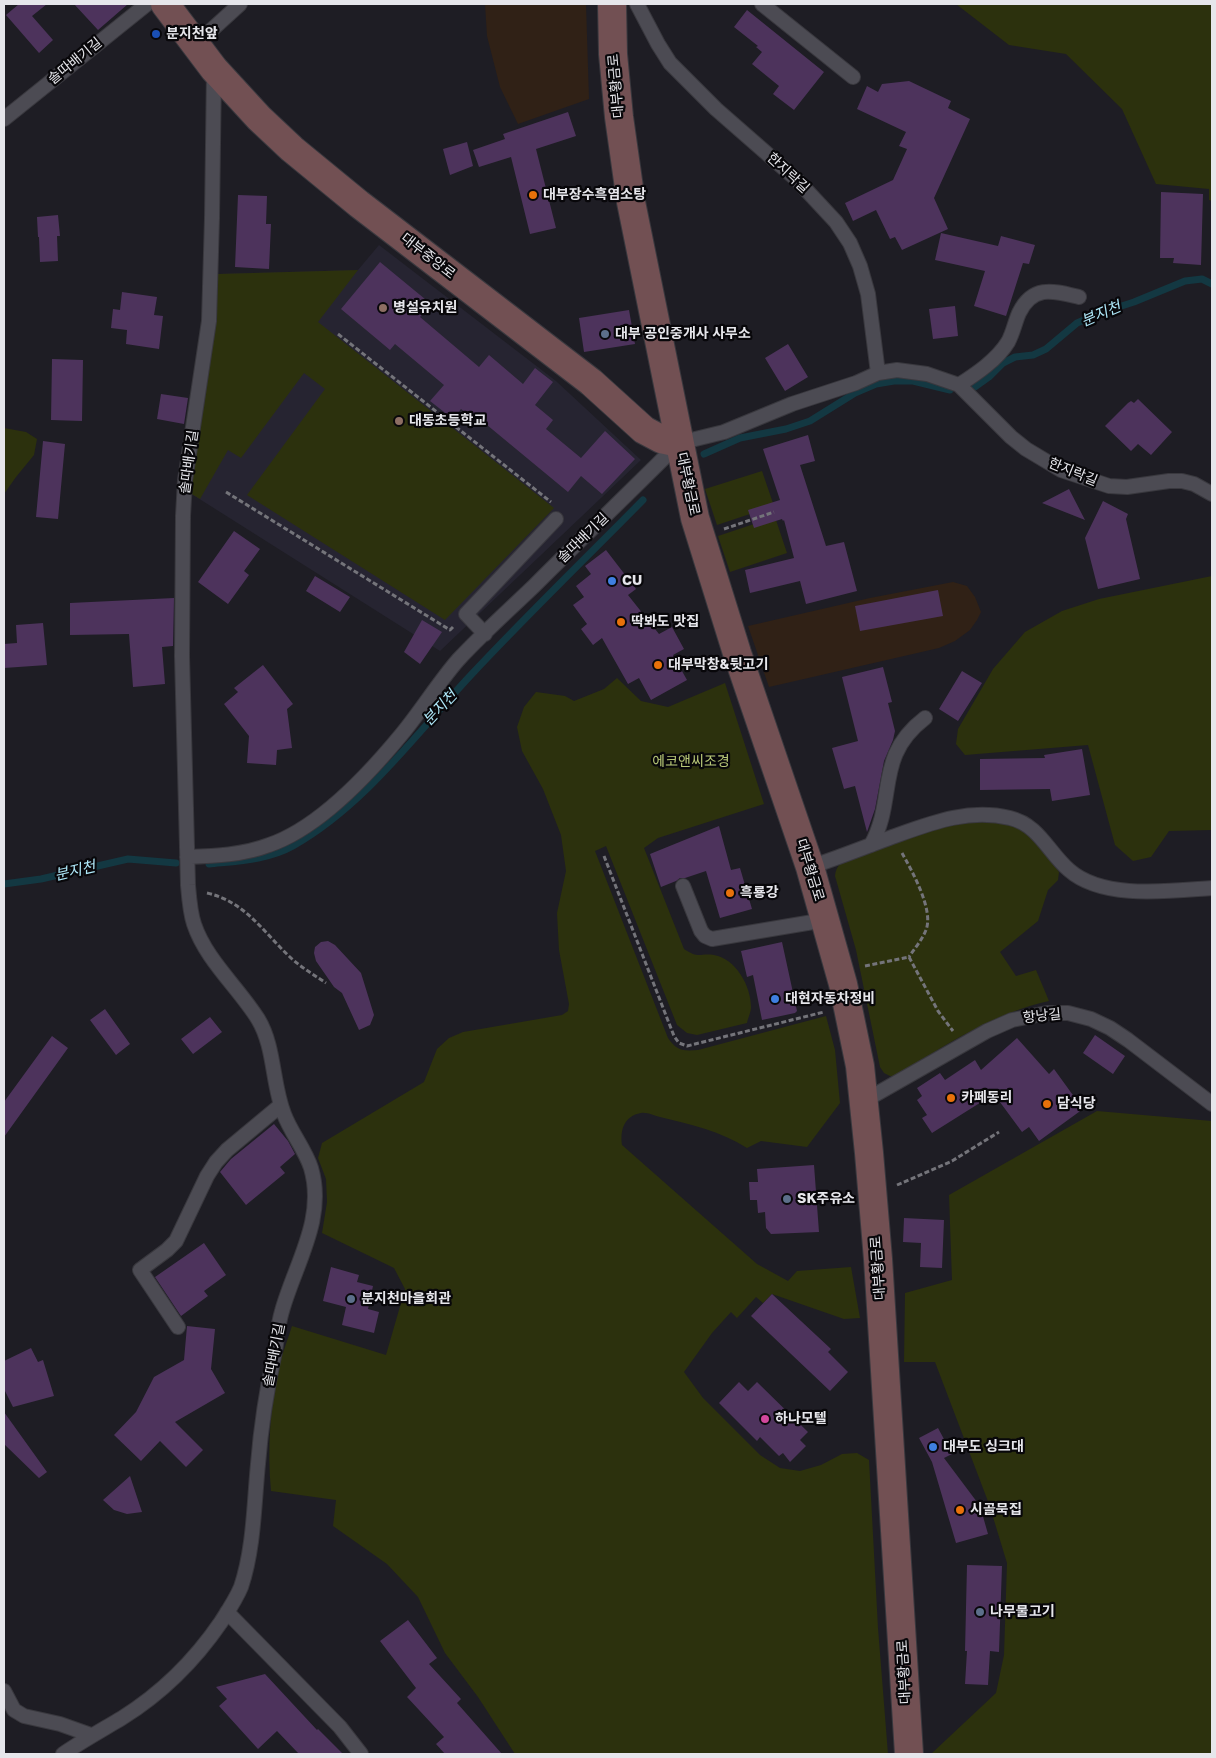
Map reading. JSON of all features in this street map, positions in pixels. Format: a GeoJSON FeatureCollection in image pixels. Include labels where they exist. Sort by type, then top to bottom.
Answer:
{"type":"FeatureCollection","features":[{"type":"Feature","properties":{"kind":"main road","name":"대부중앙로"},"geometry":{"type":"LineString","coordinates":[[165,4],[214,69],[258,118],[292,149],[353,199],[591,382],[644,430],[661,439],[680,443]]}},
{"type":"Feature","properties":{"kind":"main road","name":"대부황금로"},"geometry":{"type":"LineString","coordinates":[[612,4],[613,54],[619,117],[631,202],[695,518],[714,583],[781,786],[810,867],[840,970],[860,1066],[872,1192],[909,1754]]}},
{"type":"Feature","properties":{"kind":"lane","name":"솔따배기길"},"geometry":{"type":"LineString","coordinates":[[4,119],[147,4]]}},
{"type":"Feature","properties":{"kind":"lane"},"geometry":{"type":"LineString","coordinates":[[195,45],[240,4]]}},
{"type":"Feature","properties":{"kind":"lane","name":"한지락길"},"geometry":{"type":"LineString","coordinates":[[638,4],[670,63],[716,109],[796,179],[841,229],[850,243],[860,266],[868,294],[878,373]]}},
{"type":"Feature","properties":{"kind":"lane"},"geometry":{"type":"LineString","coordinates":[[762,4],[853,77]]}},
{"type":"Feature","properties":{"kind":"lane","name":"솔따배기길"},"geometry":{"type":"LineString","coordinates":[[63,1754],[153,1697],[179,1673],[200,1652],[227,1612],[240,1588],[248,1559],[264,1403],[282,1313],[292,1280],[308,1242],[315,1211],[314,1183],[310,1166],[284,1116],[277,1093],[266,1037],[258,1020],[199,937],[193,922],[189,890],[182,656],[183,516],[185,480],[209,321],[214,69]]}},
{"type":"Feature","properties":{"kind":"lane"},"geometry":{"type":"LineString","coordinates":[[959,385],[987,365],[1000,352],[1008,342],[1019,312],[1033,294],[1056,292],[1079,297]]}},
{"type":"Feature","properties":{"kind":"lane","name":"한지락길"},"geometry":{"type":"LineString","coordinates":[[680,443],[724,432],[792,404],[856,383],[878,373],[897,370],[942,378],[959,385],[1011,437],[1026,449],[1061,470],[1109,486],[1127,487],[1182,481],[1194,484],[1212,494]]}},
{"type":"Feature","properties":{"kind":"lane","name":"솔따배기길"},"geometry":{"type":"LineString","coordinates":[[188,857],[220,856],[247,852],[270,845],[288,837],[315,820],[339,801],[402,735],[458,660],[680,443]]}},
{"type":"Feature","properties":{"kind":"lane"},"geometry":{"type":"LineString","coordinates":[[484,634],[466,614],[556,520]]}},
{"type":"Feature","properties":{"kind":"lane"},"geometry":{"type":"LineString","coordinates":[[871,845],[883,814],[893,759],[906,735],[925,718]]}},
{"type":"Feature","properties":{"kind":"lane"},"geometry":{"type":"LineString","coordinates":[[810,867],[932,823],[957,816],[976,814],[996,815],[1013,818],[1026,824],[1038,834],[1069,870],[1082,879],[1123,890],[1148,892],[1212,888]]}},
{"type":"Feature","properties":{"kind":"lane"},"geometry":{"type":"LineString","coordinates":[[683,886],[702,931],[705,936],[712,939],[825,920]]}},
{"type":"Feature","properties":{"kind":"lane","name":"항낭길"},"geometry":{"type":"LineString","coordinates":[[864,1101],[963,1044],[1012,1020],[1047,1013],[1068,1013],[1091,1019],[1110,1028],[1212,1104]]}},
{"type":"Feature","properties":{"kind":"lane"},"geometry":{"type":"LineString","coordinates":[[178,1327],[140,1270],[176,1241],[207,1176],[216,1162],[227,1150],[281,1106]]}},
{"type":"Feature","properties":{"kind":"lane"},"geometry":{"type":"LineString","coordinates":[[227,1612],[340,1727],[361,1754]]}},
{"type":"Feature","properties":{"kind":"lane"},"geometry":{"type":"LineString","coordinates":[[4,1691],[14,1710],[24,1716],[60,1724],[92,1735]]}},
{"type":"Feature","properties":{"kind":"path"},"geometry":{"type":"LineString","coordinates":[[338,334],[564,512],[556,520]]}},
{"type":"Feature","properties":{"kind":"path"},"geometry":{"type":"LineString","coordinates":[[226,492],[450,630],[466,614]]}},
{"type":"Feature","properties":{"kind":"path"},"geometry":{"type":"LineString","coordinates":[[723,529],[774,512]]}},
{"type":"Feature","properties":{"kind":"path"},"geometry":{"type":"LineString","coordinates":[[840,970],[909,957],[927,929],[926,907],[917,880],[894,837]]}},
{"type":"Feature","properties":{"kind":"path"},"geometry":{"type":"LineString","coordinates":[[604,856],[678,1043],[687,1046],[831,1010]]}},
{"type":"Feature","properties":{"kind":"path"},"geometry":{"type":"LineString","coordinates":[[189,890],[217,895],[233,902],[250,915],[292,959],[326,983]]}},
{"type":"Feature","properties":{"kind":"path"},"geometry":{"type":"LineString","coordinates":[[909,957],[938,1011],[963,1044]]}},
{"type":"Feature","properties":{"kind":"path"},"geometry":{"type":"LineString","coordinates":[[872,1192],[898,1185],[932,1171],[999,1132]]}},
{"type":"Feature","properties":{"kind":"shaded area"},"geometry":{"type":"Polygon","coordinates":[[[485,4],[586,4],[589,99],[518,124],[500,87],[487,36],[485,4]]]}},
{"type":"Feature","properties":{"kind":"shaded area","name":"대동초등학교"},"geometry":{"type":"Polygon","coordinates":[[[379,245],[556,381],[641,460],[440,651],[190,493],[217,274],[358,270],[379,245]]]}},
{"type":"Feature","properties":{"kind":"shaded area"},"geometry":{"type":"Polygon","coordinates":[[[953,582],[967,586],[975,597],[981,612],[970,630],[955,641],[939,648],[769,687],[748,626],[870,598],[953,582]]]}},
{"type":"Feature","properties":{"kind":"green space"},"geometry":{"type":"Polygon","coordinates":[[[956,4],[1212,4],[1212,201],[1209,200],[1209,189],[1156,184],[1122,109],[1066,54],[1009,45],[956,4]]]}},
{"type":"Feature","properties":{"kind":"green space"},"geometry":{"type":"Polygon","coordinates":[[[358,270],[318,322],[554,508],[445,620],[247,495],[325,389],[304,373],[241,458],[228,450],[200,499],[190,493],[217,274],[358,270]]]}},
{"type":"Feature","properties":{"kind":"green space"},"geometry":{"type":"Polygon","coordinates":[[[4,428],[26,432],[37,439],[34,455],[4,494],[4,428]]]}},
{"type":"Feature","properties":{"kind":"green space"},"geometry":{"type":"Polygon","coordinates":[[[762,471],[774,506],[717,525],[705,489],[762,471]]]}},
{"type":"Feature","properties":{"kind":"green space"},"geometry":{"type":"Polygon","coordinates":[[[775,517],[787,553],[730,572],[718,536],[775,517]]]}},
{"type":"Feature","properties":{"kind":"green space"},"geometry":{"type":"Polygon","coordinates":[[[1212,576],[1212,830],[1169,831],[1151,857],[1133,861],[1115,845],[1088,745],[965,755],[956,744],[958,729],[993,669],[1025,632],[1062,611],[1099,599],[1212,576]]]}},
{"type":"Feature","properties":{"kind":"green space","name":"에코앤씨조경"},"geometry":{"type":"Polygon","coordinates":[[[617,678],[641,701],[668,707],[725,683],[764,804],[658,838],[644,848],[684,949],[696,955],[714,955],[722,958],[729,962],[741,975],[750,999],[751,1009],[747,1023],[697,1035],[687,1033],[677,1025],[606,846],[595,851],[668,1038],[677,1048],[698,1050],[826,1016],[835,1050],[840,1103],[807,1147],[761,1141],[747,1148],[705,1129],[643,1113],[631,1117],[624,1124],[622,1145],[757,1264],[788,1281],[797,1271],[851,1267],[860,1318],[844,1319],[772,1294],[763,1303],[756,1297],[737,1318],[731,1312],[712,1333],[684,1372],[703,1398],[760,1455],[780,1468],[800,1471],[821,1465],[842,1454],[857,1453],[869,1460],[878,1628],[888,1754],[515,1754],[478,1697],[445,1653],[418,1597],[387,1564],[333,1526],[336,1500],[271,1491],[269,1443],[272,1411],[280,1363],[292,1326],[386,1355],[405,1289],[394,1268],[322,1233],[327,1202],[326,1179],[318,1158],[322,1143],[424,1082],[437,1049],[449,1038],[463,1032],[562,1015],[568,1011],[569,1004],[559,950],[557,913],[566,871],[561,835],[543,789],[522,751],[517,727],[524,707],[536,692],[565,696],[574,701],[604,689],[617,678]]]}},
{"type":"Feature","properties":{"kind":"green space"},"geometry":{"type":"Polygon","coordinates":[[[983,821],[1009,823],[1028,831],[1059,872],[1058,880],[1048,890],[1038,921],[1000,952],[1016,976],[1036,970],[1049,1001],[1010,1013],[990,1022],[950,1043],[896,1076],[890,1076],[884,1073],[880,1067],[856,950],[835,876],[836,870],[849,857],[952,824],[983,821]]]}},
{"type":"Feature","properties":{"kind":"green space"},"geometry":{"type":"Polygon","coordinates":[[[1097,1111],[1212,1121],[1212,1754],[931,1754],[996,1693],[1004,1655],[1007,1563],[989,1504],[935,1362],[904,1362],[905,1293],[952,1280],[949,1195],[1097,1111]]]}},
{"type":"Feature","properties":{"kind":"building"},"geometry":{"type":"Polygon","coordinates":[[[19,4],[47,4],[32,16],[53,40],[39,53],[6,15],[19,4]]]}},
{"type":"Feature","properties":{"kind":"building"},"geometry":{"type":"Polygon","coordinates":[[[74,4],[128,4],[98,30],[74,4]]]}},
{"type":"Feature","properties":{"kind":"building"},"geometry":{"type":"Polygon","coordinates":[[[747,10],[824,72],[794,110],[773,94],[779,86],[752,64],[762,52],[756,47],[758,46],[734,27],[747,10]]]}},
{"type":"Feature","properties":{"kind":"building"},"geometry":{"type":"Polygon","coordinates":[[[909,81],[951,101],[948,108],[970,119],[934,198],[948,229],[902,250],[895,237],[890,239],[876,210],[853,221],[845,203],[893,180],[907,149],[899,146],[906,132],[857,109],[867,86],[878,92],[882,84],[909,81]]]}},
{"type":"Feature","properties":{"kind":"building"},"geometry":{"type":"Polygon","coordinates":[[[568,112],[576,136],[536,149],[556,228],[530,234],[511,157],[479,167],[473,150],[505,139],[503,134],[568,112]]]}},
{"type":"Feature","properties":{"kind":"building"},"geometry":{"type":"Polygon","coordinates":[[[467,142],[473,166],[450,175],[443,149],[467,142]]]}},
{"type":"Feature","properties":{"kind":"building"},"geometry":{"type":"Polygon","coordinates":[[[1161,192],[1203,194],[1201,265],[1173,263],[1174,258],[1160,258],[1161,192]]]}},
{"type":"Feature","properties":{"kind":"building"},"geometry":{"type":"Polygon","coordinates":[[[238,195],[267,196],[266,224],[271,224],[269,269],[235,267],[238,195]]]}},
{"type":"Feature","properties":{"kind":"building"},"geometry":{"type":"Polygon","coordinates":[[[58,215],[60,236],[57,236],[58,261],[40,262],[37,217],[58,215]]]}},
{"type":"Feature","properties":{"kind":"building"},"geometry":{"type":"Polygon","coordinates":[[[941,233],[998,246],[1001,236],[1035,245],[1029,264],[1023,263],[1006,316],[974,306],[985,271],[935,260],[941,233]]]}},
{"type":"Feature","properties":{"kind":"building"},"geometry":{"type":"Polygon","coordinates":[[[380,262],[431,304],[420,317],[479,367],[489,355],[523,384],[535,368],[553,382],[535,405],[553,420],[546,429],[581,458],[605,431],[635,459],[602,494],[581,476],[568,492],[481,420],[478,423],[461,409],[453,419],[430,401],[444,385],[395,344],[390,350],[341,309],[380,262]]]}},
{"type":"Feature","properties":{"kind":"building"},"geometry":{"type":"Polygon","coordinates":[[[122,292],[157,297],[154,315],[163,316],[159,349],[126,344],[127,330],[111,328],[113,309],[120,310],[122,292]]]}},
{"type":"Feature","properties":{"kind":"building"},"geometry":{"type":"Polygon","coordinates":[[[955,306],[958,336],[933,339],[929,309],[955,306]]]}},
{"type":"Feature","properties":{"kind":"building"},"geometry":{"type":"Polygon","coordinates":[[[629,310],[635,344],[584,352],[579,318],[629,310]]]}},
{"type":"Feature","properties":{"kind":"building"},"geometry":{"type":"Polygon","coordinates":[[[788,344],[808,377],[785,391],[765,358],[788,344]]]}},
{"type":"Feature","properties":{"kind":"building"},"geometry":{"type":"Polygon","coordinates":[[[52,359],[83,360],[82,421],[51,420],[52,359]]]}},
{"type":"Feature","properties":{"kind":"building"},"geometry":{"type":"Polygon","coordinates":[[[161,394],[188,398],[184,424],[157,419],[161,394]]]}},
{"type":"Feature","properties":{"kind":"building"},"geometry":{"type":"Polygon","coordinates":[[[1138,399],[1172,432],[1151,455],[1138,444],[1131,451],[1105,426],[1128,403],[1131,401],[1134,403],[1138,399]]]}},
{"type":"Feature","properties":{"kind":"building"},"geometry":{"type":"Polygon","coordinates":[[[808,435],[815,461],[800,465],[826,546],[844,542],[857,591],[806,604],[800,581],[750,593],[745,570],[794,558],[784,520],[754,528],[748,510],[780,500],[763,449],[808,435]]]}},
{"type":"Feature","properties":{"kind":"building"},"geometry":{"type":"Polygon","coordinates":[[[43,441],[65,444],[58,519],[36,517],[43,441]]]}},
{"type":"Feature","properties":{"kind":"building"},"geometry":{"type":"Polygon","coordinates":[[[1069,489],[1085,520],[1042,503],[1069,489]]]}},
{"type":"Feature","properties":{"kind":"building"},"geometry":{"type":"Polygon","coordinates":[[[1103,501],[1128,514],[1126,519],[1140,579],[1098,589],[1085,538],[1103,501]]]}},
{"type":"Feature","properties":{"kind":"building"},"geometry":{"type":"Polygon","coordinates":[[[234,531],[260,549],[244,571],[249,575],[228,604],[198,582],[234,531]]]}},
{"type":"Feature","properties":{"kind":"building"},"geometry":{"type":"Polygon","coordinates":[[[606,550],[636,589],[628,595],[659,634],[672,627],[684,649],[673,655],[687,680],[651,700],[639,678],[628,684],[602,638],[593,645],[581,629],[587,624],[573,605],[584,597],[576,586],[591,574],[585,566],[606,550]]]}},
{"type":"Feature","properties":{"kind":"building"},"geometry":{"type":"Polygon","coordinates":[[[315,576],[350,597],[340,612],[306,591],[315,576]]]}},
{"type":"Feature","properties":{"kind":"building"},"geometry":{"type":"Polygon","coordinates":[[[938,590],[943,616],[860,631],[855,606],[938,590]]]}},
{"type":"Feature","properties":{"kind":"building"},"geometry":{"type":"Polygon","coordinates":[[[174,598],[173,646],[162,647],[165,684],[133,687],[129,634],[70,635],[70,603],[174,598]]]}},
{"type":"Feature","properties":{"kind":"building"},"geometry":{"type":"Polygon","coordinates":[[[422,620],[442,632],[420,664],[404,652],[422,620]]]}},
{"type":"Feature","properties":{"kind":"building"},"geometry":{"type":"Polygon","coordinates":[[[43,623],[47,665],[4,668],[4,644],[17,643],[16,625],[43,623]]]}},
{"type":"Feature","properties":{"kind":"building"},"geometry":{"type":"Polygon","coordinates":[[[263,665],[293,704],[287,709],[292,748],[277,750],[276,765],[247,763],[249,736],[224,704],[238,692],[234,688],[263,665]]]}},
{"type":"Feature","properties":{"kind":"building"},"geometry":{"type":"Polygon","coordinates":[[[883,667],[892,702],[888,703],[895,731],[884,761],[875,809],[867,832],[855,786],[844,789],[832,748],[858,741],[842,677],[883,667]]]}},
{"type":"Feature","properties":{"kind":"building"},"geometry":{"type":"Polygon","coordinates":[[[962,671],[982,683],[958,721],[939,709],[962,671]]]}},
{"type":"Feature","properties":{"kind":"building"},"geometry":{"type":"Polygon","coordinates":[[[1082,749],[1090,795],[1052,801],[1050,789],[980,790],[980,759],[1045,758],[1044,755],[1082,749]]]}},
{"type":"Feature","properties":{"kind":"building"},"geometry":{"type":"Polygon","coordinates":[[[719,826],[731,870],[740,868],[752,909],[720,918],[706,871],[680,878],[661,887],[650,854],[719,826]]]}},
{"type":"Feature","properties":{"kind":"building"},"geometry":{"type":"Polygon","coordinates":[[[328,941],[335,945],[361,973],[374,1015],[370,1025],[359,1030],[342,993],[334,987],[316,961],[315,947],[321,942],[328,941]]]}},
{"type":"Feature","properties":{"kind":"building"},"geometry":{"type":"Polygon","coordinates":[[[782,942],[797,1011],[762,1020],[753,975],[747,977],[741,951],[782,942]]]}},
{"type":"Feature","properties":{"kind":"building"},"geometry":{"type":"Polygon","coordinates":[[[105,1009],[130,1044],[116,1055],[90,1020],[105,1009]]]}},
{"type":"Feature","properties":{"kind":"building"},"geometry":{"type":"Polygon","coordinates":[[[210,1017],[222,1032],[193,1054],[181,1039],[210,1017]]]}},
{"type":"Feature","properties":{"kind":"building"},"geometry":{"type":"Polygon","coordinates":[[[1095,1035],[1125,1056],[1113,1074],[1083,1053],[1095,1035]]]}},
{"type":"Feature","properties":{"kind":"building"},"geometry":{"type":"Polygon","coordinates":[[[52,1036],[68,1048],[4,1137],[4,1102],[52,1036]]]}},
{"type":"Feature","properties":{"kind":"building"},"geometry":{"type":"Polygon","coordinates":[[[1017,1038],[1049,1074],[1054,1069],[1083,1109],[1039,1141],[1029,1127],[1022,1132],[994,1094],[932,1133],[922,1118],[927,1115],[917,1100],[922,1096],[917,1088],[940,1073],[945,1080],[975,1060],[981,1070],[1017,1038]]]}},
{"type":"Feature","properties":{"kind":"building"},"geometry":{"type":"Polygon","coordinates":[[[274,1124],[288,1141],[295,1154],[280,1167],[285,1173],[246,1205],[220,1172],[231,1159],[274,1124]]]}},
{"type":"Feature","properties":{"kind":"building"},"geometry":{"type":"Polygon","coordinates":[[[814,1165],[819,1232],[771,1234],[766,1228],[765,1212],[758,1213],[757,1200],[750,1200],[749,1182],[758,1182],[757,1169],[814,1165]]]}},
{"type":"Feature","properties":{"kind":"building"},"geometry":{"type":"Polygon","coordinates":[[[904,1218],[944,1220],[942,1268],[920,1267],[921,1243],[903,1242],[904,1218]]]}},
{"type":"Feature","properties":{"kind":"building"},"geometry":{"type":"Polygon","coordinates":[[[204,1243],[226,1275],[204,1291],[208,1296],[181,1316],[155,1277],[204,1243]]]}},
{"type":"Feature","properties":{"kind":"building"},"geometry":{"type":"Polygon","coordinates":[[[331,1267],[359,1275],[357,1282],[373,1286],[368,1309],[379,1312],[374,1333],[342,1325],[346,1307],[323,1301],[331,1267]]]}},
{"type":"Feature","properties":{"kind":"building"},"geometry":{"type":"Polygon","coordinates":[[[772,1294],[831,1349],[828,1352],[848,1372],[830,1391],[751,1316],[772,1294]]]}},
{"type":"Feature","properties":{"kind":"building"},"geometry":{"type":"Polygon","coordinates":[[[187,1326],[215,1329],[211,1369],[225,1393],[175,1422],[203,1450],[186,1467],[160,1441],[141,1461],[114,1435],[136,1412],[154,1377],[184,1360],[187,1326]]]}},
{"type":"Feature","properties":{"kind":"building"},"geometry":{"type":"Polygon","coordinates":[[[31,1348],[38,1362],[43,1360],[54,1396],[13,1407],[4,1389],[4,1361],[31,1348]]]}},
{"type":"Feature","properties":{"kind":"building"},"geometry":{"type":"Polygon","coordinates":[[[739,1382],[748,1391],[757,1382],[808,1432],[800,1440],[806,1446],[790,1462],[783,1453],[779,1456],[760,1437],[757,1441],[719,1403],[739,1382]]]}},
{"type":"Feature","properties":{"kind":"building"},"geometry":{"type":"Polygon","coordinates":[[[4,1412],[47,1472],[39,1478],[4,1444],[4,1412]]]}},
{"type":"Feature","properties":{"kind":"building"},"geometry":{"type":"Polygon","coordinates":[[[938,1428],[952,1454],[944,1458],[980,1506],[988,1534],[956,1543],[932,1462],[919,1438],[938,1428]]]}},
{"type":"Feature","properties":{"kind":"building"},"geometry":{"type":"Polygon","coordinates":[[[130,1476],[142,1512],[127,1514],[114,1510],[103,1500],[130,1476]]]}},
{"type":"Feature","properties":{"kind":"building"},"geometry":{"type":"Polygon","coordinates":[[[967,1565],[1002,1566],[999,1652],[990,1651],[988,1685],[965,1684],[967,1565]]]}},
{"type":"Feature","properties":{"kind":"building"},"geometry":{"type":"Polygon","coordinates":[[[408,1620],[437,1658],[429,1664],[461,1699],[457,1703],[502,1754],[445,1754],[436,1744],[444,1737],[407,1697],[416,1688],[380,1641],[408,1620]]]}},
{"type":"Feature","properties":{"kind":"building"},"geometry":{"type":"Polygon","coordinates":[[[265,1674],[317,1730],[343,1754],[299,1754],[277,1731],[258,1749],[219,1706],[227,1699],[216,1687],[265,1674]]]}},
{"type":"Feature","properties":{"kind":"waterway","name":"분지천"},"geometry":{"type":"LineString","coordinates":[[975,387],[989,377],[1003,363],[1015,357],[1033,355],[1046,349],[1077,323],[1100,313],[1134,302],[1185,281],[1202,279],[1212,284]]}},
{"type":"Feature","properties":{"kind":"waterway","name":"분지천"},"geometry":{"type":"LineString","coordinates":[[704,454],[740,438],[786,429],[810,421],[855,393],[876,384],[894,381],[913,381],[950,390]]}},
{"type":"Feature","properties":{"kind":"waterway","name":"분지천"},"geometry":{"type":"LineString","coordinates":[[209,864],[252,859],[283,851],[319,829],[343,810],[388,768],[512,631],[643,500]]}},
{"type":"Feature","properties":{"kind":"waterway","name":"분지천"},"geometry":{"type":"LineString","coordinates":[[4,884],[41,879],[128,859],[176,863]]}},
{"type":"Feature","properties":{"kind":"place","name":"분지천앞"},"geometry":{"type":"Point","coordinates":[156,34]}},
{"type":"Feature","properties":{"kind":"place","name":"대부장수흑염소탕"},"geometry":{"type":"Point","coordinates":[533,195]}},
{"type":"Feature","properties":{"kind":"place","name":"병설유치원"},"geometry":{"type":"Point","coordinates":[383,308]}},
{"type":"Feature","properties":{"kind":"place","name":"대부 공인중개사 사무소"},"geometry":{"type":"Point","coordinates":[605,334]}},
{"type":"Feature","properties":{"kind":"place","name":"대동초등학교"},"geometry":{"type":"Point","coordinates":[399,421]}},
{"type":"Feature","properties":{"kind":"place","name":"CU"},"geometry":{"type":"Point","coordinates":[612,581]}},
{"type":"Feature","properties":{"kind":"place","name":"딱봐도 맛집"},"geometry":{"type":"Point","coordinates":[621,622]}},
{"type":"Feature","properties":{"kind":"place","name":"대부막창&뒷고기"},"geometry":{"type":"Point","coordinates":[658,665]}},
{"type":"Feature","properties":{"kind":"place","name":"흑룡강"},"geometry":{"type":"Point","coordinates":[730,893]}},
{"type":"Feature","properties":{"kind":"place","name":"대현자동차정비"},"geometry":{"type":"Point","coordinates":[775,999]}},
{"type":"Feature","properties":{"kind":"place","name":"카페동리"},"geometry":{"type":"Point","coordinates":[951,1098]}},
{"type":"Feature","properties":{"kind":"place","name":"담식당"},"geometry":{"type":"Point","coordinates":[1047,1104]}},
{"type":"Feature","properties":{"kind":"place","name":"SK주유소"},"geometry":{"type":"Point","coordinates":[787,1199]}},
{"type":"Feature","properties":{"kind":"place","name":"분지천마을회관"},"geometry":{"type":"Point","coordinates":[351,1299]}},
{"type":"Feature","properties":{"kind":"place","name":"하나모텔"},"geometry":{"type":"Point","coordinates":[765,1419]}},
{"type":"Feature","properties":{"kind":"place","name":"대부도 싱크대"},"geometry":{"type":"Point","coordinates":[933,1447]}},
{"type":"Feature","properties":{"kind":"place","name":"시골묵집"},"geometry":{"type":"Point","coordinates":[960,1510]}},
{"type":"Feature","properties":{"kind":"place","name":"나무물고기"},"geometry":{"type":"Point","coordinates":[980,1612]}}]}
